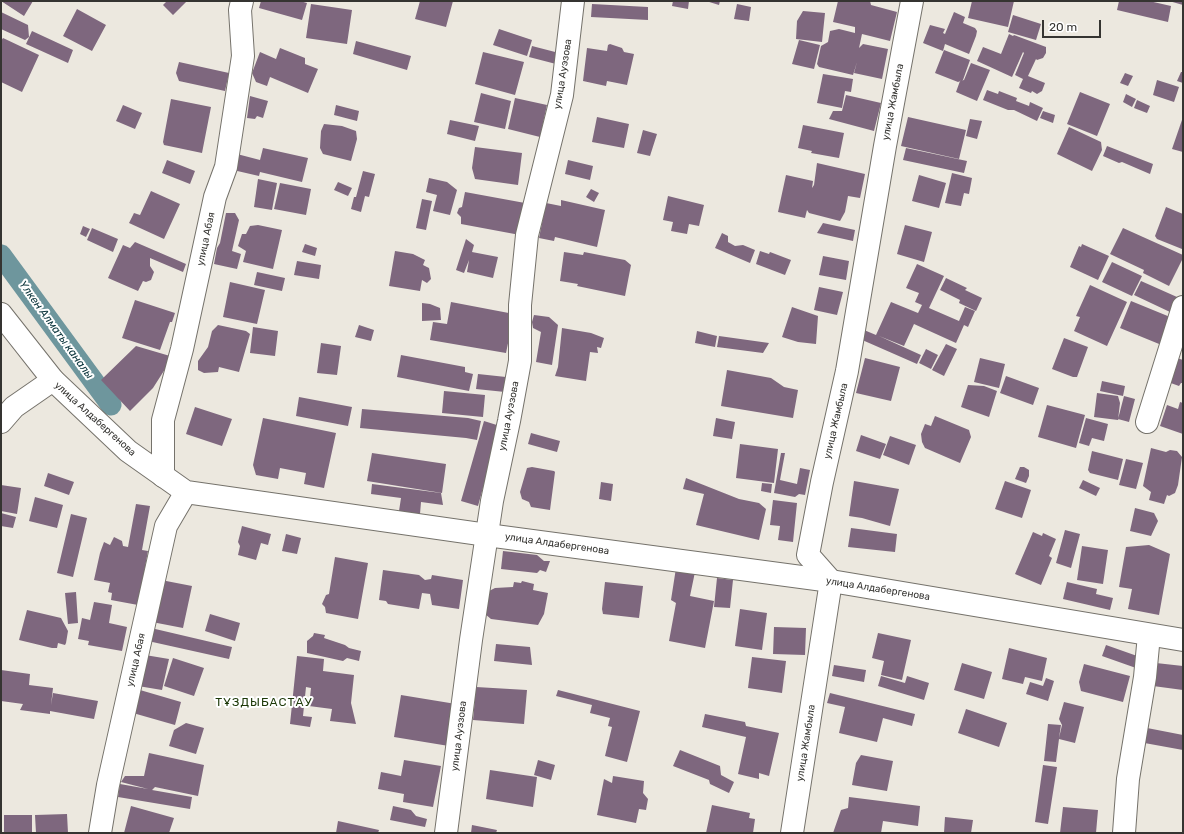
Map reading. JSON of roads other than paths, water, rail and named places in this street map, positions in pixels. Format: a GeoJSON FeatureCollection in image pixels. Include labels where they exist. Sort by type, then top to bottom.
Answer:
{"type":"FeatureCollection","features":[{"type":"Feature","properties":{"kind":"street","name":"улица Абая"},"geometry":{"type":"LineString","coordinates":[[163,476],[163,420],[182,349],[215,197],[226,167],[243,56],[240,10],[242,1]]}},
{"type":"Feature","properties":{"kind":"street","name":"улица Ауэзова"},"geometry":{"type":"LineString","coordinates":[[446,833],[471,640],[492,501],[520,361],[520,305],[527,235],[562,95],[574,1]]}},
{"type":"Feature","properties":{"kind":"street","name":"улица Жамбыла"},"geometry":{"type":"LineString","coordinates":[[792,833],[830,581],[808,555],[847,371],[885,146],[912,1]]}},
{"type":"Feature","properties":{"kind":"street"},"geometry":{"type":"LineString","coordinates":[[1147,422],[1183,307]]}},
{"type":"Feature","properties":{"kind":"street","name":"улица Алдабергенова"},"geometry":{"type":"LineString","coordinates":[[1,314],[53,380],[128,451],[186,492],[487,535],[830,581],[1183,640]]}},
{"type":"Feature","properties":{"kind":"street"},"geometry":{"type":"LineString","coordinates":[[1,422],[14,407],[53,380]]}},
{"type":"Feature","properties":{"kind":"street","name":"улица Абая"},"geometry":{"type":"LineString","coordinates":[[100,833],[108,785],[166,526],[186,492]]}},
{"type":"Feature","properties":{"kind":"street"},"geometry":{"type":"LineString","coordinates":[[1124,833],[1128,779],[1145,677],[1149,635]]}},
{"type":"Feature","properties":{"kind":"waterway","name":"Үлкен Алматы каналы"},"geometry":{"type":"LineString","coordinates":[[1,255],[111,405]]}},
{"type":"Feature","properties":{"kind":"district","name":"ТҰЗДЫБАСТАУ"},"geometry":{"type":"Point","coordinates":[264,703]}}]}
